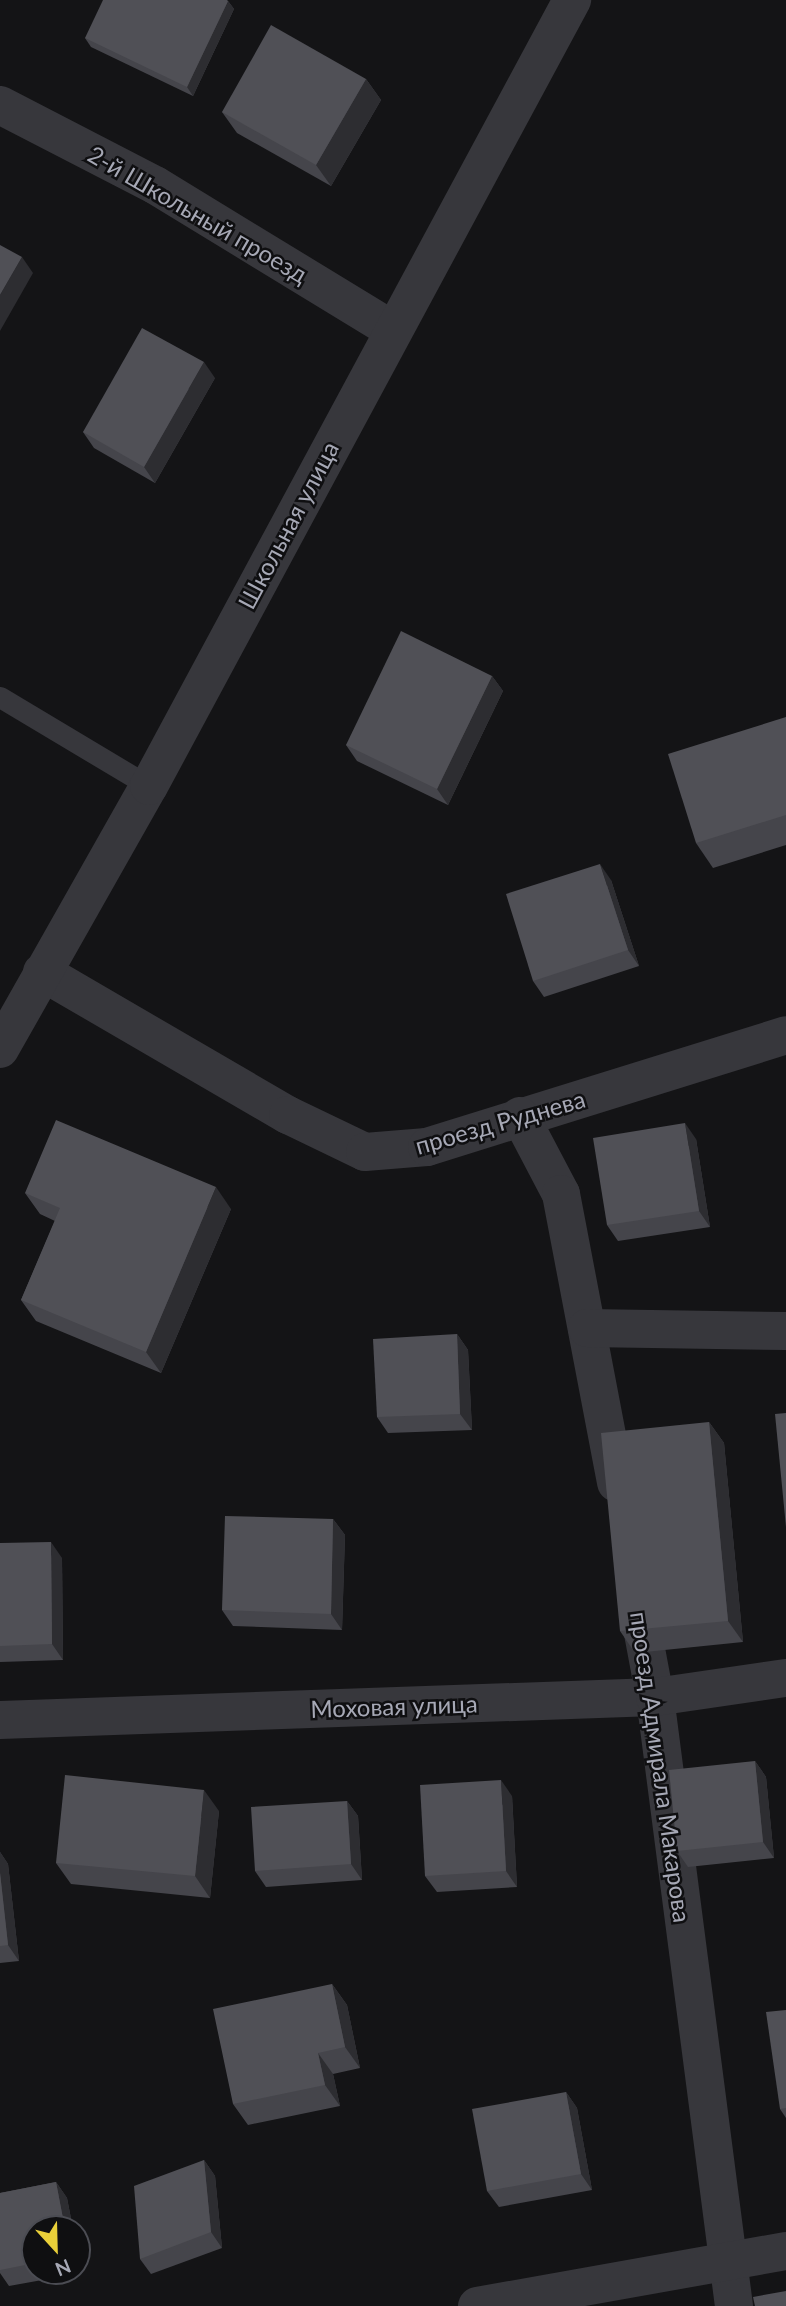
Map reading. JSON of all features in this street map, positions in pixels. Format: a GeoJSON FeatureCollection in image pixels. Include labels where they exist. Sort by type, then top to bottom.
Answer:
{"type":"FeatureCollection","features":[{"type":"Feature","properties":{"kind":"street","name":"Школьная улица"},"geometry":{"type":"LineString","coordinates":[[0,1049],[149,786],[391,330],[572,0]]}},
{"type":"Feature","properties":{"kind":"street","name":"2-й Школьный проезд"},"geometry":{"type":"LineString","coordinates":[[0,105],[155,185],[391,330]]}},
{"type":"Feature","properties":{"kind":"street","name":"проезд Руднева"},"geometry":{"type":"LineString","coordinates":[[42,972],[288,1115],[365,1152],[427,1147],[786,1035]]}},
{"type":"Feature","properties":{"kind":"street"},"geometry":{"type":"LineString","coordinates":[[520,1116],[561,1194],[622,1519]]}},
{"type":"Feature","properties":{"kind":"street"},"geometry":{"type":"LineString","coordinates":[[587,1328],[786,1331]]}},
{"type":"Feature","properties":{"kind":"street","name":"проезд Адмирала Макарова"},"geometry":{"type":"LineString","coordinates":[[630,1560],[655,1697],[734,2306]]}},
{"type":"Feature","properties":{"kind":"street","name":"Моховая улица"},"geometry":{"type":"LineString","coordinates":[[0,1720],[655,1697],[786,1678]]}},
{"type":"Feature","properties":{"kind":"street"},"geometry":{"type":"LineString","coordinates":[[477,2306],[786,2252]]}},
{"type":"Feature","properties":{"kind":"lane"},"geometry":{"type":"LineString","coordinates":[[0,697],[149,786]]}},
{"type":"Feature","properties":{"kind":"building"},"geometry":{"type":"Polygon","coordinates":[[[103,0],[228,1],[187,87],[85,38],[103,0]]]}},
{"type":"Feature","properties":{"kind":"building"},"geometry":{"type":"Polygon","coordinates":[[[271,25],[366,79],[316,165],[222,112],[271,25]]]}},
{"type":"Feature","properties":{"kind":"building"},"geometry":{"type":"Polygon","coordinates":[[[0,245],[22,257],[0,295],[0,245]]]}},
{"type":"Feature","properties":{"kind":"building"},"geometry":{"type":"Polygon","coordinates":[[[142,328],[204,362],[144,467],[83,432],[142,328]]]}},
{"type":"Feature","properties":{"kind":"building"},"geometry":{"type":"Polygon","coordinates":[[[401,631],[492,676],[437,789],[346,745],[401,631]]]}},
{"type":"Feature","properties":{"kind":"building"},"geometry":{"type":"Polygon","coordinates":[[[786,717],[786,815],[696,843],[668,754],[786,717]]]}},
{"type":"Feature","properties":{"kind":"building"},"geometry":{"type":"Polygon","coordinates":[[[600,864],[628,950],[533,981],[506,894],[600,864]]]}},
{"type":"Feature","properties":{"kind":"building"},"geometry":{"type":"Polygon","coordinates":[[[56,1120],[216,1187],[146,1352],[21,1300],[60,1208],[25,1193],[56,1120]]]}},
{"type":"Feature","properties":{"kind":"building"},"geometry":{"type":"Polygon","coordinates":[[[685,1123],[699,1211],[607,1225],[593,1138],[685,1123]]]}},
{"type":"Feature","properties":{"kind":"building"},"geometry":{"type":"Polygon","coordinates":[[[457,1334],[460,1414],[377,1417],[373,1339],[457,1334]]]}},
{"type":"Feature","properties":{"kind":"building"},"geometry":{"type":"Polygon","coordinates":[[[786,1413],[786,1527],[775,1414],[786,1413]]]}},
{"type":"Feature","properties":{"kind":"building"},"geometry":{"type":"Polygon","coordinates":[[[709,1422],[728,1621],[620,1631],[601,1433],[709,1422]]]}},
{"type":"Feature","properties":{"kind":"building"},"geometry":{"type":"Polygon","coordinates":[[[225,1516],[333,1519],[331,1614],[222,1610],[225,1516]]]}},
{"type":"Feature","properties":{"kind":"building"},"geometry":{"type":"Polygon","coordinates":[[[51,1542],[52,1644],[0,1646],[0,1543],[51,1542]]]}},
{"type":"Feature","properties":{"kind":"building"},"geometry":{"type":"Polygon","coordinates":[[[755,1761],[763,1842],[677,1851],[669,1770],[755,1761]]]}},
{"type":"Feature","properties":{"kind":"building"},"geometry":{"type":"Polygon","coordinates":[[[65,1775],[204,1790],[195,1876],[56,1863],[65,1775]]]}},
{"type":"Feature","properties":{"kind":"building"},"geometry":{"type":"Polygon","coordinates":[[[501,1780],[506,1871],[425,1876],[420,1785],[501,1780]]]}},
{"type":"Feature","properties":{"kind":"building"},"geometry":{"type":"Polygon","coordinates":[[[347,1801],[351,1864],[255,1871],[251,1807],[347,1801]]]}},
{"type":"Feature","properties":{"kind":"building"},"geometry":{"type":"Polygon","coordinates":[[[0,1873],[8,1945],[0,1946],[0,1873]]]}},
{"type":"Feature","properties":{"kind":"building"},"geometry":{"type":"Polygon","coordinates":[[[332,1984],[345,2047],[318,2053],[325,2085],[233,2104],[213,2009],[332,1984]]]}},
{"type":"Feature","properties":{"kind":"building"},"geometry":{"type":"Polygon","coordinates":[[[786,2010],[786,2108],[780,2109],[766,2012],[786,2010]]]}},
{"type":"Feature","properties":{"kind":"building"},"geometry":{"type":"Polygon","coordinates":[[[566,2092],[581,2174],[487,2191],[472,2109],[566,2092]]]}},
{"type":"Feature","properties":{"kind":"building"},"geometry":{"type":"Polygon","coordinates":[[[204,2160],[211,2232],[140,2259],[134,2186],[204,2160]]]}},
{"type":"Feature","properties":{"kind":"building"},"geometry":{"type":"Polygon","coordinates":[[[56,2182],[62,2215],[21,2215],[21,2266],[0,2270],[0,2193],[56,2182]]]}},
{"type":"Feature","properties":{"kind":"building"},"geometry":{"type":"Polygon","coordinates":[[[786,2291],[786,2306],[755,2306],[753,2297],[786,2291]]]}}]}
